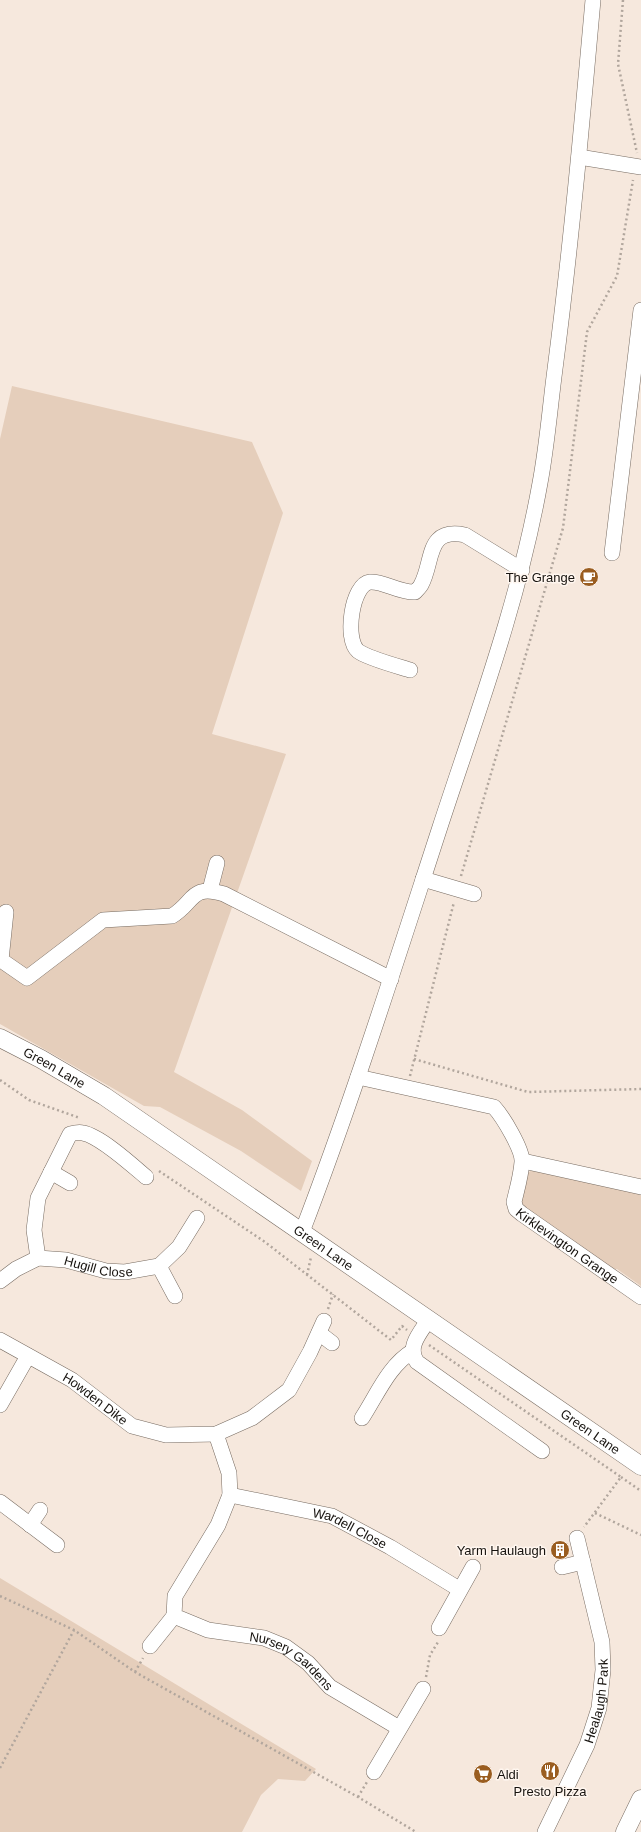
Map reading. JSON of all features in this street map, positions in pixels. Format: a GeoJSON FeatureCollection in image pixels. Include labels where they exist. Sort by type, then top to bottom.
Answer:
{"type":"FeatureCollection","features":[{"type":"Feature","properties":{"kind":"main road","name":"Green Lane"},"geometry":{"type":"LineString","coordinates":[[0,1038],[41,1059],[104,1096],[641,1466]]}},
{"type":"Feature","properties":{"kind":"main road"},"geometry":{"type":"LineString","coordinates":[[625,1832],[641,1799]]}},
{"type":"Feature","properties":{"kind":"street"},"geometry":{"type":"LineString","coordinates":[[302,1232],[358,1077],[391,979],[493,666],[522,570],[541,482],[560,334],[579,157],[593,0]]}},
{"type":"Feature","properties":{"kind":"street"},"geometry":{"type":"LineString","coordinates":[[579,157],[641,167]]}},
{"type":"Feature","properties":{"kind":"street"},"geometry":{"type":"LineString","coordinates":[[612,553],[641,310]]}},
{"type":"Feature","properties":{"kind":"street"},"geometry":{"type":"LineString","coordinates":[[410,670],[358,650],[351,641],[350,626],[354,607],[357,596],[364,584],[370,582],[406,593],[415,592],[422,584],[434,547],[439,539],[445,535],[454,533],[470,538],[522,570]]}},
{"type":"Feature","properties":{"kind":"street"},"geometry":{"type":"LineString","coordinates":[[210,890],[217,863]]}},
{"type":"Feature","properties":{"kind":"street"},"geometry":{"type":"LineString","coordinates":[[423,880],[474,894]]}},
{"type":"Feature","properties":{"kind":"street"},"geometry":{"type":"LineString","coordinates":[[6,912],[1,960],[27,978],[103,920],[172,916],[191,897],[199,892],[210,890],[224,894],[391,979]]}},
{"type":"Feature","properties":{"kind":"street"},"geometry":{"type":"LineString","coordinates":[[358,1077],[494,1107],[510,1129],[523,1161],[641,1187]]}},
{"type":"Feature","properties":{"kind":"street"},"geometry":{"type":"LineString","coordinates":[[0,1281],[16,1269],[38,1258],[34,1230],[38,1198],[70,1134],[82,1133],[91,1136],[151,1172]]}},
{"type":"Feature","properties":{"kind":"street","name":"Kirklevington Grange"},"geometry":{"type":"LineString","coordinates":[[523,1161],[514,1202],[516,1209],[641,1296]]}},
{"type":"Feature","properties":{"kind":"street"},"geometry":{"type":"LineString","coordinates":[[51,1172],[70,1183]]}},
{"type":"Feature","properties":{"kind":"street"},"geometry":{"type":"LineString","coordinates":[[175,1296],[159,1266],[179,1247],[197,1218]]}},
{"type":"Feature","properties":{"kind":"street","name":"Hugill Close"},"geometry":{"type":"LineString","coordinates":[[38,1258],[66,1260],[106,1272],[125,1272],[159,1266]]}},
{"type":"Feature","properties":{"kind":"street"},"geometry":{"type":"LineString","coordinates":[[429,1320],[418,1336],[413,1351],[414,1358],[421,1366],[542,1451]]}},
{"type":"Feature","properties":{"kind":"street","name":"Howden Dike"},"geometry":{"type":"LineString","coordinates":[[0,1340],[72,1380],[132,1426],[166,1435],[216,1434],[252,1418],[289,1390],[322,1327],[332,1343]]}},
{"type":"Feature","properties":{"kind":"street"},"geometry":{"type":"LineString","coordinates":[[362,1418],[392,1371],[405,1356],[413,1351]]}},
{"type":"Feature","properties":{"kind":"street"},"geometry":{"type":"LineString","coordinates":[[0,1405],[28,1356]]}},
{"type":"Feature","properties":{"kind":"street"},"geometry":{"type":"LineString","coordinates":[[150,1646],[174,1616],[175,1596],[218,1524],[230,1495],[229,1473],[216,1434]]}},
{"type":"Feature","properties":{"kind":"street","name":"Wardell Close"},"geometry":{"type":"LineString","coordinates":[[230,1495],[332,1516],[390,1547],[459,1589]]}},
{"type":"Feature","properties":{"kind":"street"},"geometry":{"type":"LineString","coordinates":[[0,1502],[57,1545]]}},
{"type":"Feature","properties":{"kind":"street"},"geometry":{"type":"LineString","coordinates":[[30,1525],[40,1510]]}},
{"type":"Feature","properties":{"kind":"street","name":"Healaugh Park"},"geometry":{"type":"LineString","coordinates":[[545,1832],[587,1745],[599,1708],[603,1670],[602,1642],[577,1538]]}},
{"type":"Feature","properties":{"kind":"street"},"geometry":{"type":"LineString","coordinates":[[562,1567],[583,1562]]}},
{"type":"Feature","properties":{"kind":"street"},"geometry":{"type":"LineString","coordinates":[[438,1628],[473,1567]]}},
{"type":"Feature","properties":{"kind":"street","name":"Nursery Gardens"},"geometry":{"type":"LineString","coordinates":[[174,1616],[208,1630],[264,1638],[286,1647],[308,1663],[330,1687],[399,1728]]}},
{"type":"Feature","properties":{"kind":"street"},"geometry":{"type":"LineString","coordinates":[[374,1772],[423,1689]]}},
{"type":"Feature","properties":{"kind":"path"},"geometry":{"type":"LineString","coordinates":[[414,1059],[528,1092],[641,1089]]}},
{"type":"Feature","properties":{"kind":"path"},"geometry":{"type":"LineString","coordinates":[[0,1080],[29,1100],[77,1116],[83,1120]]}},
{"type":"Feature","properties":{"kind":"path"},"geometry":{"type":"LineString","coordinates":[[151,1172],[265,1242],[391,1340],[402,1326],[641,1491]]}},
{"type":"Feature","properties":{"kind":"path"},"geometry":{"type":"LineString","coordinates":[[577,1538],[621,1477]]}},
{"type":"Feature","properties":{"kind":"path"},"geometry":{"type":"LineString","coordinates":[[595,1512],[641,1535]]}},
{"type":"Feature","properties":{"kind":"path"},"geometry":{"type":"LineString","coordinates":[[0,1596],[74,1630],[135,1672],[358,1797],[416,1832]]}},
{"type":"Feature","properties":{"kind":"path"},"geometry":{"type":"LineString","coordinates":[[423,1689],[430,1655],[442,1635],[438,1628]]}},
{"type":"Feature","properties":{"kind":"path"},"geometry":{"type":"LineString","coordinates":[[0,1768],[74,1630]]}},
{"type":"Feature","properties":{"kind":"shaded area"},"geometry":{"type":"Polygon","coordinates":[[[12,386],[252,442],[283,513],[212,734],[286,754],[174,1072],[242,1110],[312,1161],[301,1191],[241,1151],[160,1107],[144,1106],[0,1024],[0,439],[12,386]]]}},
{"type":"Feature","properties":{"kind":"shaded area"},"geometry":{"type":"Polygon","coordinates":[[[532,1170],[641,1191],[641,1286],[617,1269],[612,1270],[576,1247],[575,1242],[550,1224],[545,1225],[521,1206],[525,1175],[532,1170]]]}},
{"type":"Feature","properties":{"kind":"shaded area"},"geometry":{"type":"Polygon","coordinates":[[[0,1578],[316,1769],[305,1781],[278,1779],[261,1795],[242,1832],[0,1832],[0,1578]]]}},
{"type":"Feature","properties":{"kind":"place","name":"The Grange"},"geometry":{"type":"Point","coordinates":[589,577]}},
{"type":"Feature","properties":{"kind":"place","name":"Yarm Haulaugh"},"geometry":{"type":"Point","coordinates":[560,1550]}},
{"type":"Feature","properties":{"kind":"place","name":"Presto Pizza"},"geometry":{"type":"Point","coordinates":[550,1771]}},
{"type":"Feature","properties":{"kind":"place","name":"Aldi"},"geometry":{"type":"Point","coordinates":[483,1774]}}]}
